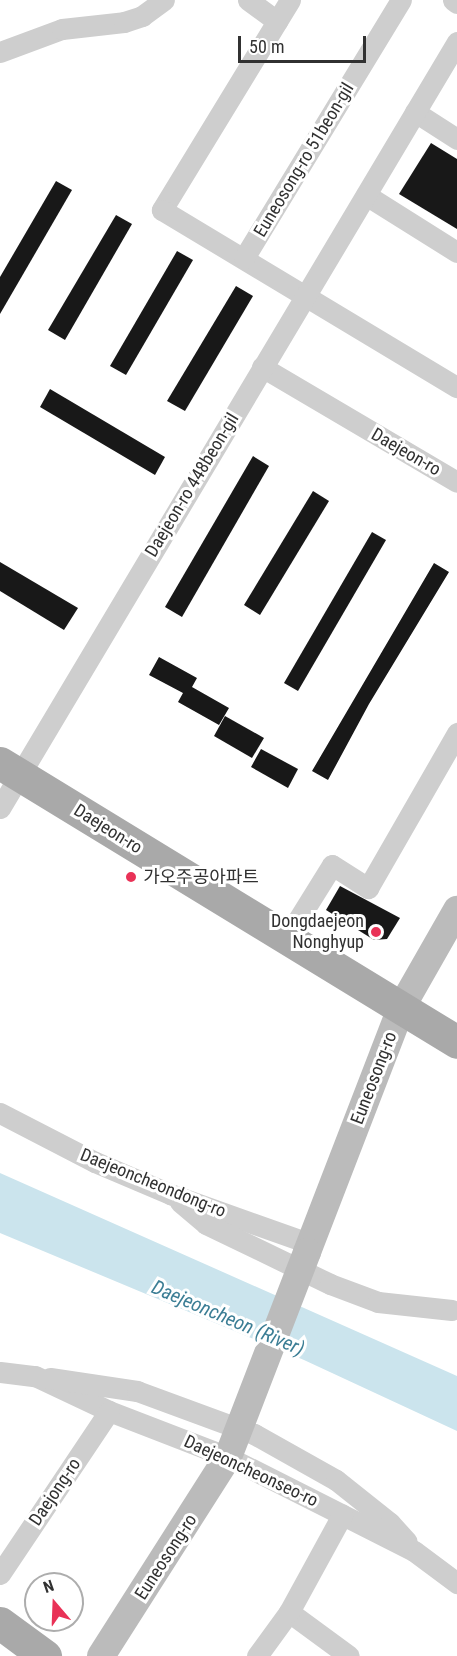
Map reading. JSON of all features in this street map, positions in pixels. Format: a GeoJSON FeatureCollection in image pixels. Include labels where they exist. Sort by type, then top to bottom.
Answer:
{"type":"FeatureCollection","features":[{"type":"Feature","properties":{"kind":"main road","name":"Daejeon-ro"},"geometry":{"type":"LineString","coordinates":[[10,769],[457,1042]]}},
{"type":"Feature","properties":{"kind":"main road","name":"Euneosong-ro"},"geometry":{"type":"LineString","coordinates":[[101,1656],[228,1457],[401,1008],[457,910]]}},
{"type":"Feature","properties":{"kind":"main road"},"geometry":{"type":"LineString","coordinates":[[0,1623],[45,1656]]}},
{"type":"Feature","properties":{"kind":"street"},"geometry":{"type":"LineString","coordinates":[[0,52],[62,29],[124,22],[142,16],[164,0]]}},
{"type":"Feature","properties":{"kind":"street"},"geometry":{"type":"LineString","coordinates":[[248,0],[277,21]]}},
{"type":"Feature","properties":{"kind":"street","name":"Euneosong-ro 51beon-gil"},"geometry":{"type":"LineString","coordinates":[[290,0],[162,210],[457,387]]}},
{"type":"Feature","properties":{"kind":"street","name":"Euneosong-ro 51beon-gil"},"geometry":{"type":"LineString","coordinates":[[244,258],[401,0]]}},
{"type":"Feature","properties":{"kind":"street"},"geometry":{"type":"LineString","coordinates":[[453,0],[457,3]]}},
{"type":"Feature","properties":{"kind":"street","name":"Daejeon-ro 448beon-gil"},"geometry":{"type":"LineString","coordinates":[[10,769],[262,367],[457,42]]}},
{"type":"Feature","properties":{"kind":"street"},"geometry":{"type":"LineString","coordinates":[[415,112],[457,139]]}},
{"type":"Feature","properties":{"kind":"street"},"geometry":{"type":"LineString","coordinates":[[366,195],[457,252]]}},
{"type":"Feature","properties":{"kind":"street","name":"Daejeon-ro"},"geometry":{"type":"LineString","coordinates":[[262,367],[454,472]]}},
{"type":"Feature","properties":{"kind":"street"},"geometry":{"type":"LineString","coordinates":[[286,939],[332,865],[368,888],[457,732]]}},
{"type":"Feature","properties":{"kind":"street"},"geometry":{"type":"LineString","coordinates":[[0,808],[10,769]]}},
{"type":"Feature","properties":{"kind":"street","name":"Daejeoncheondong-ro"},"geometry":{"type":"LineString","coordinates":[[0,1113],[95,1162],[309,1248]]}},
{"type":"Feature","properties":{"kind":"street"},"geometry":{"type":"LineString","coordinates":[[170,1194],[206,1224],[330,1284],[378,1302],[452,1310]]}},
{"type":"Feature","properties":{"kind":"street","name":"Daejeoncheonseo-ro"},"geometry":{"type":"LineString","coordinates":[[0,1372],[35,1376],[109,1411],[228,1457],[414,1551],[457,1583]]}},
{"type":"Feature","properties":{"kind":"street"},"geometry":{"type":"LineString","coordinates":[[35,1376],[137,1391],[254,1434],[336,1480],[390,1523],[414,1551]]}},
{"type":"Feature","properties":{"kind":"street","name":"Daejong-ro"},"geometry":{"type":"LineString","coordinates":[[0,1574],[109,1411]]}},
{"type":"Feature","properties":{"kind":"street"},"geometry":{"type":"LineString","coordinates":[[257,1656],[289,1612],[342,1515]]}},
{"type":"Feature","properties":{"kind":"street"},"geometry":{"type":"LineString","coordinates":[[289,1612],[349,1656]]}},
{"type":"Feature","properties":{"kind":"water","name":"Daejeoncheon (River)"},"geometry":{"type":"Polygon","coordinates":[[[0,1173],[457,1376],[457,1431],[304,1360],[0,1233],[0,1173]]]}},
{"type":"Feature","properties":{"kind":"building"},"geometry":{"type":"Polygon","coordinates":[[[431,143],[457,159],[457,229],[399,194],[431,143]]]}},
{"type":"Feature","properties":{"kind":"building"},"geometry":{"type":"Polygon","coordinates":[[[56,181],[72,190],[0,314],[0,277],[56,181]]]}},
{"type":"Feature","properties":{"kind":"building"},"geometry":{"type":"Polygon","coordinates":[[[116,215],[132,224],[65,340],[48,330],[116,215]]]}},
{"type":"Feature","properties":{"kind":"building"},"geometry":{"type":"Polygon","coordinates":[[[177,251],[193,260],[126,375],[110,366],[177,251]]]}},
{"type":"Feature","properties":{"kind":"building"},"geometry":{"type":"Polygon","coordinates":[[[236,286],[253,296],[185,411],[167,401],[236,286]]]}},
{"type":"Feature","properties":{"kind":"building"},"geometry":{"type":"Polygon","coordinates":[[[50,389],[165,457],[155,475],[40,407],[50,389]]]}},
{"type":"Feature","properties":{"kind":"building"},"geometry":{"type":"Polygon","coordinates":[[[253,456],[269,466],[182,617],[165,607],[253,456]]]}},
{"type":"Feature","properties":{"kind":"building"},"geometry":{"type":"Polygon","coordinates":[[[313,491],[329,501],[260,615],[244,605],[313,491]]]}},
{"type":"Feature","properties":{"kind":"building"},"geometry":{"type":"Polygon","coordinates":[[[372,532],[386,540],[298,691],[284,683],[372,532]]]}},
{"type":"Feature","properties":{"kind":"building"},"geometry":{"type":"Polygon","coordinates":[[[0,562],[78,608],[64,630],[0,591],[0,562]]]}},
{"type":"Feature","properties":{"kind":"building"},"geometry":{"type":"Polygon","coordinates":[[[434,563],[449,572],[369,704],[328,780],[312,771],[434,563]]]}},
{"type":"Feature","properties":{"kind":"building"},"geometry":{"type":"Polygon","coordinates":[[[159,657],[197,678],[192,687],[229,708],[219,725],[178,702],[183,693],[149,675],[159,657]]]}},
{"type":"Feature","properties":{"kind":"building"},"geometry":{"type":"Polygon","coordinates":[[[225,716],[264,738],[252,758],[214,736],[225,716]]]}},
{"type":"Feature","properties":{"kind":"building"},"geometry":{"type":"Polygon","coordinates":[[[261,749],[298,769],[288,788],[251,767],[261,749]]]}},
{"type":"Feature","properties":{"kind":"building"},"geometry":{"type":"Polygon","coordinates":[[[340,886],[400,918],[387,939],[374,940],[326,910],[340,886]]]}},
{"type":"Feature","properties":{"kind":"place","name":"가오주공아파트"},"geometry":{"type":"Point","coordinates":[131,877]}},
{"type":"Feature","properties":{"kind":"place","name":"Dongdaejeon Nonghyup"},"geometry":{"type":"Point","coordinates":[376,932]}}]}
